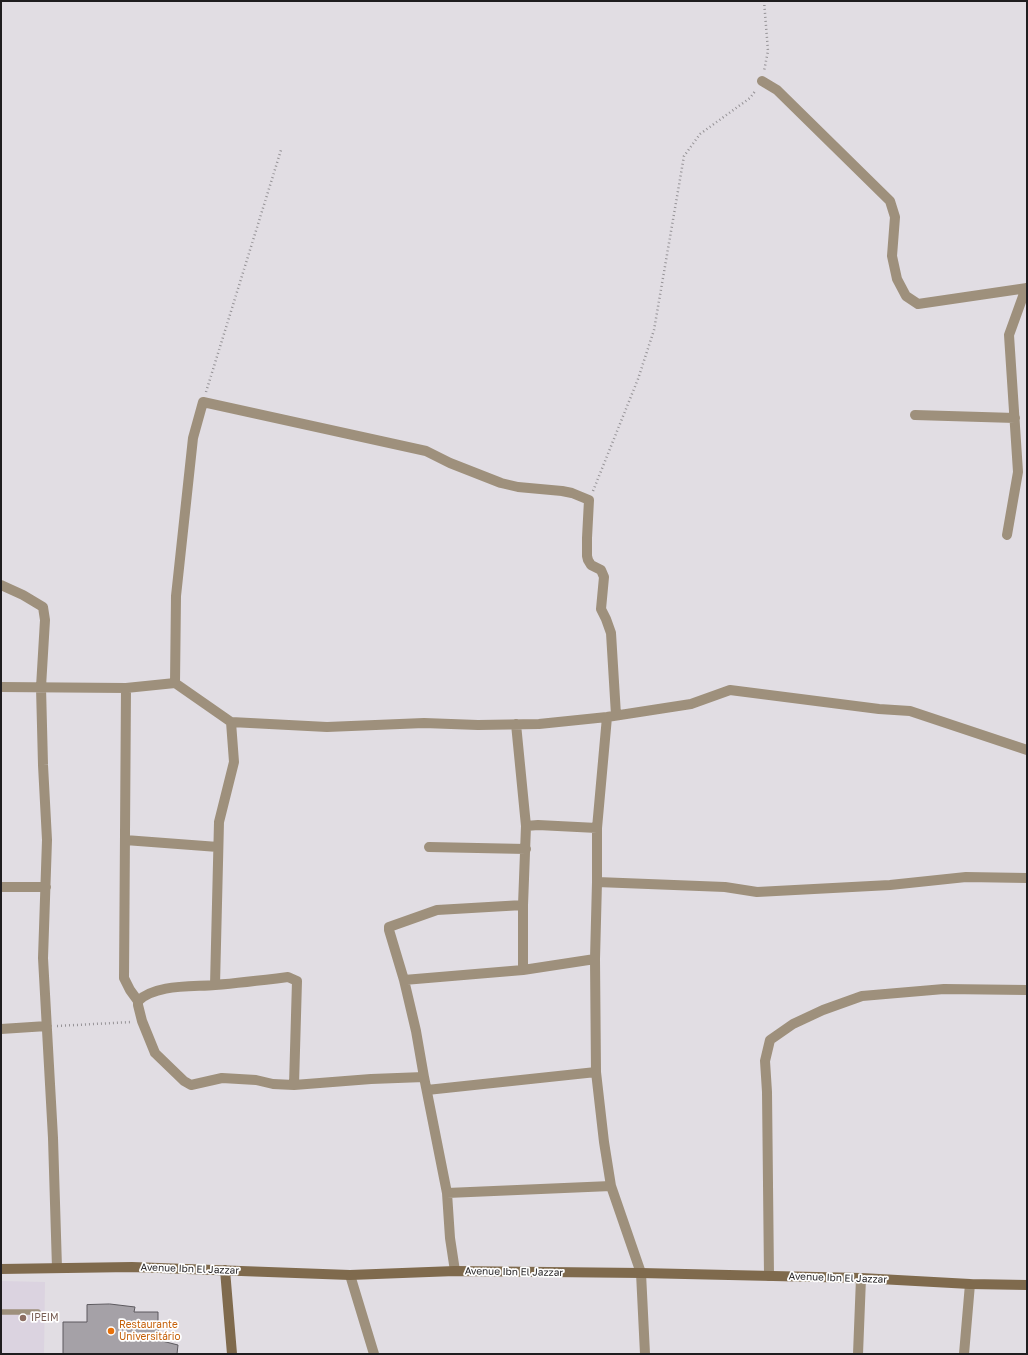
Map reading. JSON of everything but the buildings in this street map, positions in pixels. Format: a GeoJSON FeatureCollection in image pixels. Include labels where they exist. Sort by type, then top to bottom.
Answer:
{"type":"FeatureCollection","features":[{"type":"Feature","properties":{"kind":"main road","name":"Avenue Ibn El Jazzar"},"geometry":{"type":"LineString","coordinates":[[1,1268],[132,1267],[350,1275],[455,1271],[641,1273],[861,1278],[970,1284],[1027,1285]]}},
{"type":"Feature","properties":{"kind":"main road"},"geometry":{"type":"LineString","coordinates":[[225,1270],[232,1354]]}},
{"type":"Feature","properties":{"kind":"street"},"geometry":{"type":"LineString","coordinates":[[762,81],[777,90],[890,201],[895,217],[892,256],[897,279],[906,296],[918,304],[1027,288],[1009,335],[1015,418],[1022,471],[1007,535]]}},
{"type":"Feature","properties":{"kind":"street"},"geometry":{"type":"LineString","coordinates":[[175,683],[176,596],[193,438],[203,402],[426,451],[450,463],[501,483],[518,487],[562,491],[572,493],[589,500],[587,556],[591,565],[601,570],[604,574],[600,609],[611,632],[612,716],[597,828],[597,882],[594,959],[596,1072],[604,1142],[611,1186],[641,1273],[646,1354]]}},
{"type":"Feature","properties":{"kind":"street"},"geometry":{"type":"LineString","coordinates":[[915,416],[1015,418]]}},
{"type":"Feature","properties":{"kind":"street"},"geometry":{"type":"LineString","coordinates":[[1,586],[23,594],[43,607],[45,620],[41,687],[46,840],[43,958],[53,1138],[57,1268]]}},
{"type":"Feature","properties":{"kind":"street"},"geometry":{"type":"LineString","coordinates":[[1,687],[126,688],[175,683],[231,722],[327,727],[424,723],[478,725],[539,724],[612,716],[691,704],[730,690],[872,708],[910,711],[1027,750]]}},
{"type":"Feature","properties":{"kind":"street"},"geometry":{"type":"LineString","coordinates":[[126,688],[124,978],[138,1001],[142,1021],[155,1053],[187,1083],[191,1084],[222,1078],[256,1080],[273,1084],[294,1085],[424,1077]]}},
{"type":"Feature","properties":{"kind":"street"},"geometry":{"type":"LineString","coordinates":[[215,985],[219,822],[234,762],[231,722]]}},
{"type":"Feature","properties":{"kind":"street"},"geometry":{"type":"LineString","coordinates":[[516,724],[526,826],[523,905],[523,970]]}},
{"type":"Feature","properties":{"kind":"street"},"geometry":{"type":"LineString","coordinates":[[526,826],[597,828]]}},
{"type":"Feature","properties":{"kind":"street"},"geometry":{"type":"LineString","coordinates":[[125,840],[218,847]]}},
{"type":"Feature","properties":{"kind":"street"},"geometry":{"type":"LineString","coordinates":[[429,847],[526,849]]}},
{"type":"Feature","properties":{"kind":"street"},"geometry":{"type":"LineString","coordinates":[[597,882],[725,887],[757,892],[890,885],[966,877],[1027,878]]}},
{"type":"Feature","properties":{"kind":"street"},"geometry":{"type":"LineString","coordinates":[[1,888],[46,887]]}},
{"type":"Feature","properties":{"kind":"street"},"geometry":{"type":"LineString","coordinates":[[455,1271],[450,1238],[447,1192],[416,1031],[404,980],[389,930],[390,926],[437,910],[523,905]]}},
{"type":"Feature","properties":{"kind":"street"},"geometry":{"type":"LineString","coordinates":[[404,980],[523,970],[594,959]]}},
{"type":"Feature","properties":{"kind":"street"},"geometry":{"type":"LineString","coordinates":[[138,1001],[146,994],[172,988],[288,977],[297,981],[294,1085]]}},
{"type":"Feature","properties":{"kind":"street"},"geometry":{"type":"LineString","coordinates":[[769,1276],[766,1062],[770,1040],[793,1024],[823,1010],[862,996],[944,989],[1027,990]]}},
{"type":"Feature","properties":{"kind":"street"},"geometry":{"type":"LineString","coordinates":[[1,1029],[47,1026]]}},
{"type":"Feature","properties":{"kind":"street"},"geometry":{"type":"LineString","coordinates":[[427,1090],[596,1072]]}},
{"type":"Feature","properties":{"kind":"street"},"geometry":{"type":"LineString","coordinates":[[447,1192],[611,1186]]}},
{"type":"Feature","properties":{"kind":"street"},"geometry":{"type":"LineString","coordinates":[[350,1275],[374,1354]]}},
{"type":"Feature","properties":{"kind":"street"},"geometry":{"type":"LineString","coordinates":[[858,1354],[861,1278]]}},
{"type":"Feature","properties":{"kind":"street"},"geometry":{"type":"LineString","coordinates":[[964,1354],[970,1284]]}},
{"type":"Feature","properties":{"kind":"lane"},"geometry":{"type":"LineString","coordinates":[[1,1312],[38,1312]]}},
{"type":"Feature","properties":{"kind":"path"},"geometry":{"type":"LineString","coordinates":[[589,500],[638,378],[654,330],[684,156],[700,134],[750,98],[762,81],[768,51],[764,1]]}},
{"type":"Feature","properties":{"kind":"path"},"geometry":{"type":"LineString","coordinates":[[203,402],[281,150]]}},
{"type":"Feature","properties":{"kind":"path"},"geometry":{"type":"LineString","coordinates":[[47,1026],[142,1021]]}},
{"type":"Feature","properties":{"kind":"shaded area","name":"IPEIM"},"geometry":{"type":"Polygon","coordinates":[[[1,1281],[45,1282],[44,1354],[1,1354],[1,1281]]]}},
{"type":"Feature","properties":{"kind":"place","name":"IPEIM"},"geometry":{"type":"Point","coordinates":[23,1318]}},
{"type":"Feature","properties":{"kind":"place","name":"Restaurante Universitário"},"geometry":{"type":"Point","coordinates":[111,1331]}}]}
